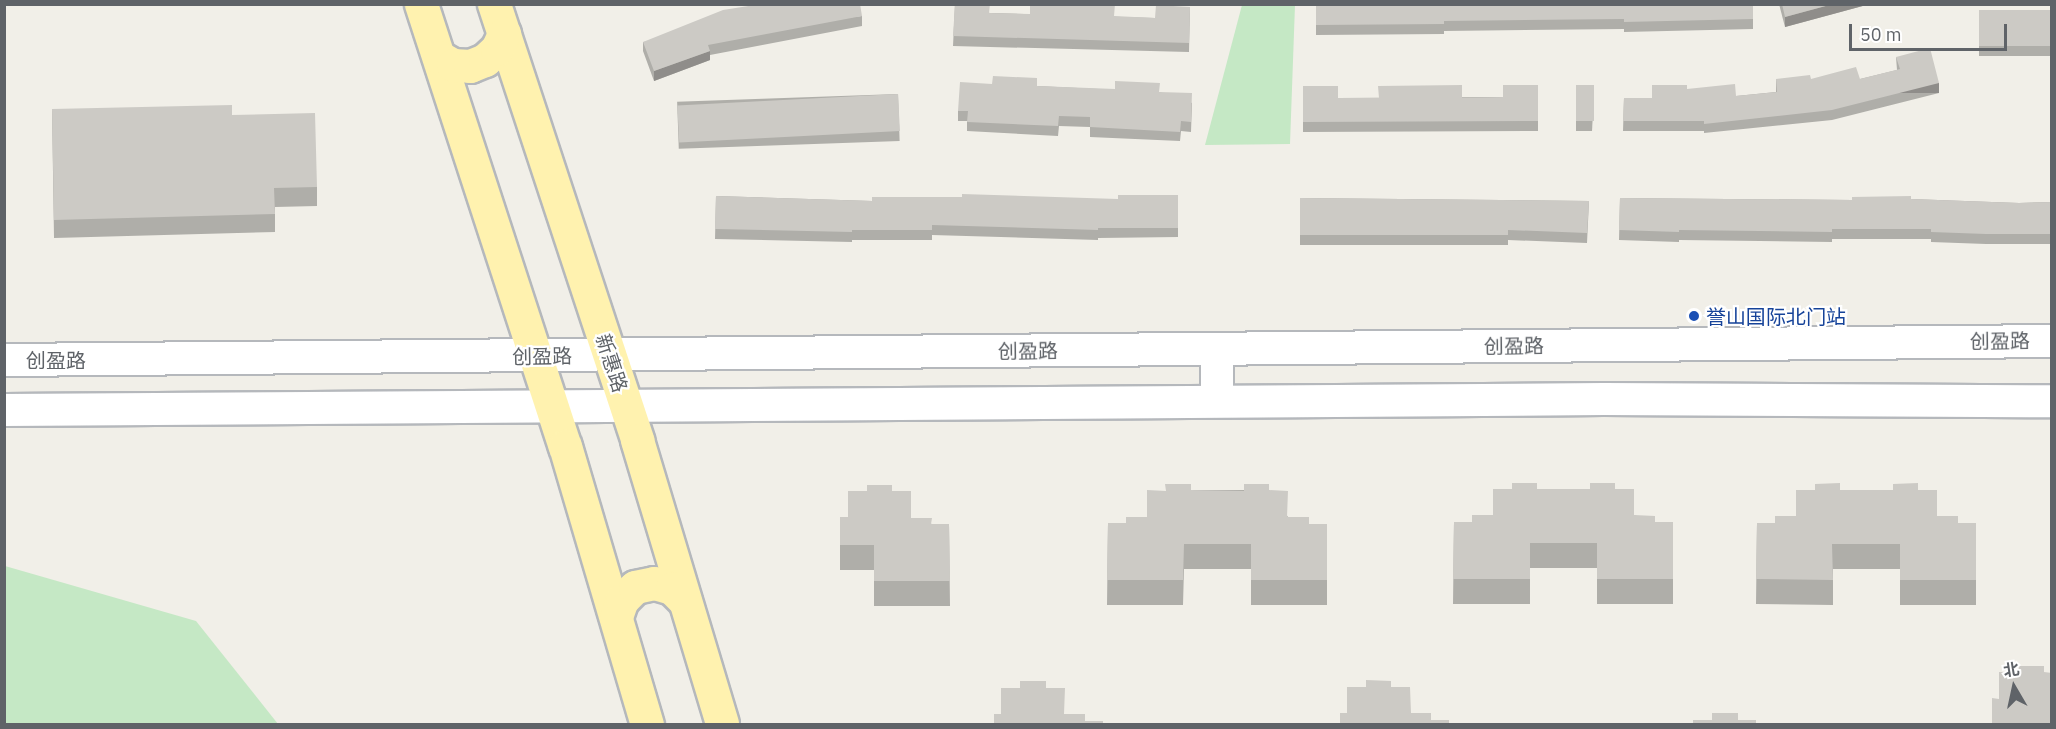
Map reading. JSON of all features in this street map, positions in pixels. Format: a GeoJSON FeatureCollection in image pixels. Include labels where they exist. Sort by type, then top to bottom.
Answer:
{"type":"FeatureCollection","features":[{"type":"Feature","properties":{"kind":"main road"},"geometry":{"type":"LineString","coordinates":[[421,4],[553,406],[646,724]]}},
{"type":"Feature","properties":{"kind":"main road"},"geometry":{"type":"LineString","coordinates":[[439,57],[453,65],[470,66],[485,60],[497,49],[499,19]]}},
{"type":"Feature","properties":{"kind":"main road","name":"新惠路"},"geometry":{"type":"LineString","coordinates":[[499,19],[626,405],[722,724]]}},
{"type":"Feature","properties":{"kind":"main road"},"geometry":{"type":"LineString","coordinates":[[616,617],[621,600],[635,587],[654,583],[672,588],[685,601]]}},
{"type":"Feature","properties":{"kind":"street","name":"创盈路"},"geometry":{"type":"LineString","coordinates":[[4,360],[2052,341]]}},
{"type":"Feature","properties":{"kind":"street"},"geometry":{"type":"LineString","coordinates":[[1217,349],[1217,401]]}},
{"type":"Feature","properties":{"kind":"street"},"geometry":{"type":"LineString","coordinates":[[4,410],[1592,399],[2052,401]]}},
{"type":"Feature","properties":{"kind":"green space"},"geometry":{"type":"Polygon","coordinates":[[[1242,5],[1295,5],[1290,144],[1205,145],[1242,5]]]}},
{"type":"Feature","properties":{"kind":"green space"},"geometry":{"type":"Polygon","coordinates":[[[5,566],[196,621],[278,724],[5,724],[5,566]]]}},
{"type":"Feature","properties":{"kind":"building"},"geometry":{"type":"Polygon","coordinates":[[[761,4],[860,4],[862,16],[708,45],[710,51],[654,71],[643,42],[723,10],[761,4]]]}},
{"type":"Feature","properties":{"kind":"building"},"geometry":{"type":"Polygon","coordinates":[[[955,4],[990,4],[989,13],[1030,14],[1030,4],[1115,4],[1114,16],[1155,18],[1156,5],[1190,7],[1189,43],[953,36],[955,4]]]}},
{"type":"Feature","properties":{"kind":"building"},"geometry":{"type":"Polygon","coordinates":[[[1316,4],[1753,4],[1753,19],[1624,22],[1624,19],[1444,21],[1444,24],[1316,25],[1316,4]]]}},
{"type":"Feature","properties":{"kind":"building"},"geometry":{"type":"Polygon","coordinates":[[[1782,4],[1833,4],[1785,17],[1782,4]]]}},
{"type":"Feature","properties":{"kind":"building"},"geometry":{"type":"Polygon","coordinates":[[[1979,10],[2052,10],[2052,46],[1979,46],[1979,10]]]}},
{"type":"Feature","properties":{"kind":"building"},"geometry":{"type":"Polygon","coordinates":[[[1930,48],[1939,83],[1832,110],[1704,124],[1704,121],[1623,121],[1624,98],[1652,98],[1652,85],[1687,85],[1687,89],[1735,84],[1736,96],[1777,92],[1776,79],[1810,75],[1811,79],[1856,67],[1860,79],[1900,69],[1896,57],[1930,48]]]}},
{"type":"Feature","properties":{"kind":"building"},"geometry":{"type":"Polygon","coordinates":[[[993,76],[1037,78],[1037,86],[1115,89],[1115,81],[1160,83],[1159,92],[1192,93],[1191,122],[1181,121],[1180,132],[1090,127],[1090,117],[1059,116],[1058,126],[967,122],[968,111],[958,111],[960,82],[992,84],[993,76]]]}},
{"type":"Feature","properties":{"kind":"building"},"geometry":{"type":"Polygon","coordinates":[[[1462,85],[1462,98],[1503,97],[1503,85],[1538,85],[1538,121],[1303,122],[1303,86],[1338,86],[1338,98],[1379,98],[1378,86],[1462,85]]]}},
{"type":"Feature","properties":{"kind":"building"},"geometry":{"type":"Polygon","coordinates":[[[1576,85],[1594,85],[1594,121],[1576,121],[1576,85]]]}},
{"type":"Feature","properties":{"kind":"building"},"geometry":{"type":"Polygon","coordinates":[[[898,94],[900,131],[679,143],[677,106],[898,94]]]}},
{"type":"Feature","properties":{"kind":"building"},"geometry":{"type":"Polygon","coordinates":[[[232,105],[232,115],[315,113],[317,187],[274,188],[275,214],[54,220],[52,109],[232,105]]]}},
{"type":"Feature","properties":{"kind":"building"},"geometry":{"type":"Polygon","coordinates":[[[962,194],[1118,199],[1118,195],[1178,195],[1178,228],[1098,228],[1098,230],[932,225],[932,230],[852,230],[852,232],[715,229],[716,196],[872,201],[872,197],[962,197],[962,194]]]}},
{"type":"Feature","properties":{"kind":"building"},"geometry":{"type":"Polygon","coordinates":[[[1911,196],[1911,199],[2052,202],[2052,234],[1931,232],[1931,229],[1832,229],[1832,232],[1619,230],[1620,198],[1852,200],[1852,197],[1911,196]]]}},
{"type":"Feature","properties":{"kind":"building"},"geometry":{"type":"Polygon","coordinates":[[[1300,198],[1589,201],[1587,233],[1508,230],[1508,235],[1300,235],[1300,198]]]}},
{"type":"Feature","properties":{"kind":"building"},"geometry":{"type":"Polygon","coordinates":[[[1512,483],[1537,483],[1537,489],[1590,489],[1590,483],[1615,483],[1615,489],[1634,489],[1634,515],[1655,516],[1655,522],[1673,522],[1673,579],[1597,579],[1597,543],[1530,543],[1530,579],[1453,579],[1454,522],[1472,522],[1472,515],[1493,515],[1493,489],[1512,489],[1512,483]]]}},
{"type":"Feature","properties":{"kind":"building"},"geometry":{"type":"Polygon","coordinates":[[[1840,483],[1840,490],[1893,490],[1893,484],[1918,483],[1918,490],[1937,490],[1937,516],[1958,516],[1958,523],[1976,523],[1976,580],[1900,580],[1900,544],[1832,544],[1833,580],[1756,579],[1757,523],[1775,523],[1775,516],[1796,516],[1796,490],[1815,490],[1815,484],[1840,483]]]}},
{"type":"Feature","properties":{"kind":"building"},"geometry":{"type":"Polygon","coordinates":[[[1165,484],[1191,484],[1191,490],[1244,491],[1244,484],[1269,484],[1269,490],[1288,491],[1287,517],[1309,517],[1309,524],[1327,524],[1327,580],[1251,580],[1251,544],[1184,544],[1183,580],[1107,580],[1108,523],[1126,523],[1126,517],[1147,517],[1147,490],[1166,491],[1165,484]]]}},
{"type":"Feature","properties":{"kind":"building"},"geometry":{"type":"Polygon","coordinates":[[[867,485],[892,485],[892,491],[911,491],[911,518],[932,518],[931,524],[949,524],[950,581],[874,581],[874,545],[840,545],[840,517],[848,517],[848,491],[867,491],[867,485]]]}},
{"type":"Feature","properties":{"kind":"building"},"geometry":{"type":"Polygon","coordinates":[[[2019,666],[2044,666],[2044,672],[2052,673],[2052,724],[1992,724],[1992,698],[1999,699],[1999,672],[2018,673],[2019,666]]]}},
{"type":"Feature","properties":{"kind":"building"},"geometry":{"type":"Polygon","coordinates":[[[1366,680],[1391,681],[1391,687],[1410,687],[1411,713],[1431,713],[1431,720],[1449,720],[1449,724],[1340,724],[1340,713],[1347,713],[1347,687],[1366,687],[1366,680]]]}},
{"type":"Feature","properties":{"kind":"building"},"geometry":{"type":"Polygon","coordinates":[[[1020,681],[1046,681],[1046,688],[1065,688],[1064,714],[1085,714],[1085,721],[1103,721],[1103,724],[994,724],[994,714],[1001,714],[1001,688],[1020,688],[1020,681]]]}},
{"type":"Feature","properties":{"kind":"building"},"geometry":{"type":"Polygon","coordinates":[[[1712,713],[1738,713],[1738,720],[1756,720],[1756,724],[1693,724],[1693,720],[1712,720],[1712,713]]]}},
{"type":"Feature","properties":{"kind":"place","name":"誉山国际北门站"},"geometry":{"type":"Point","coordinates":[1694,316]}}]}
